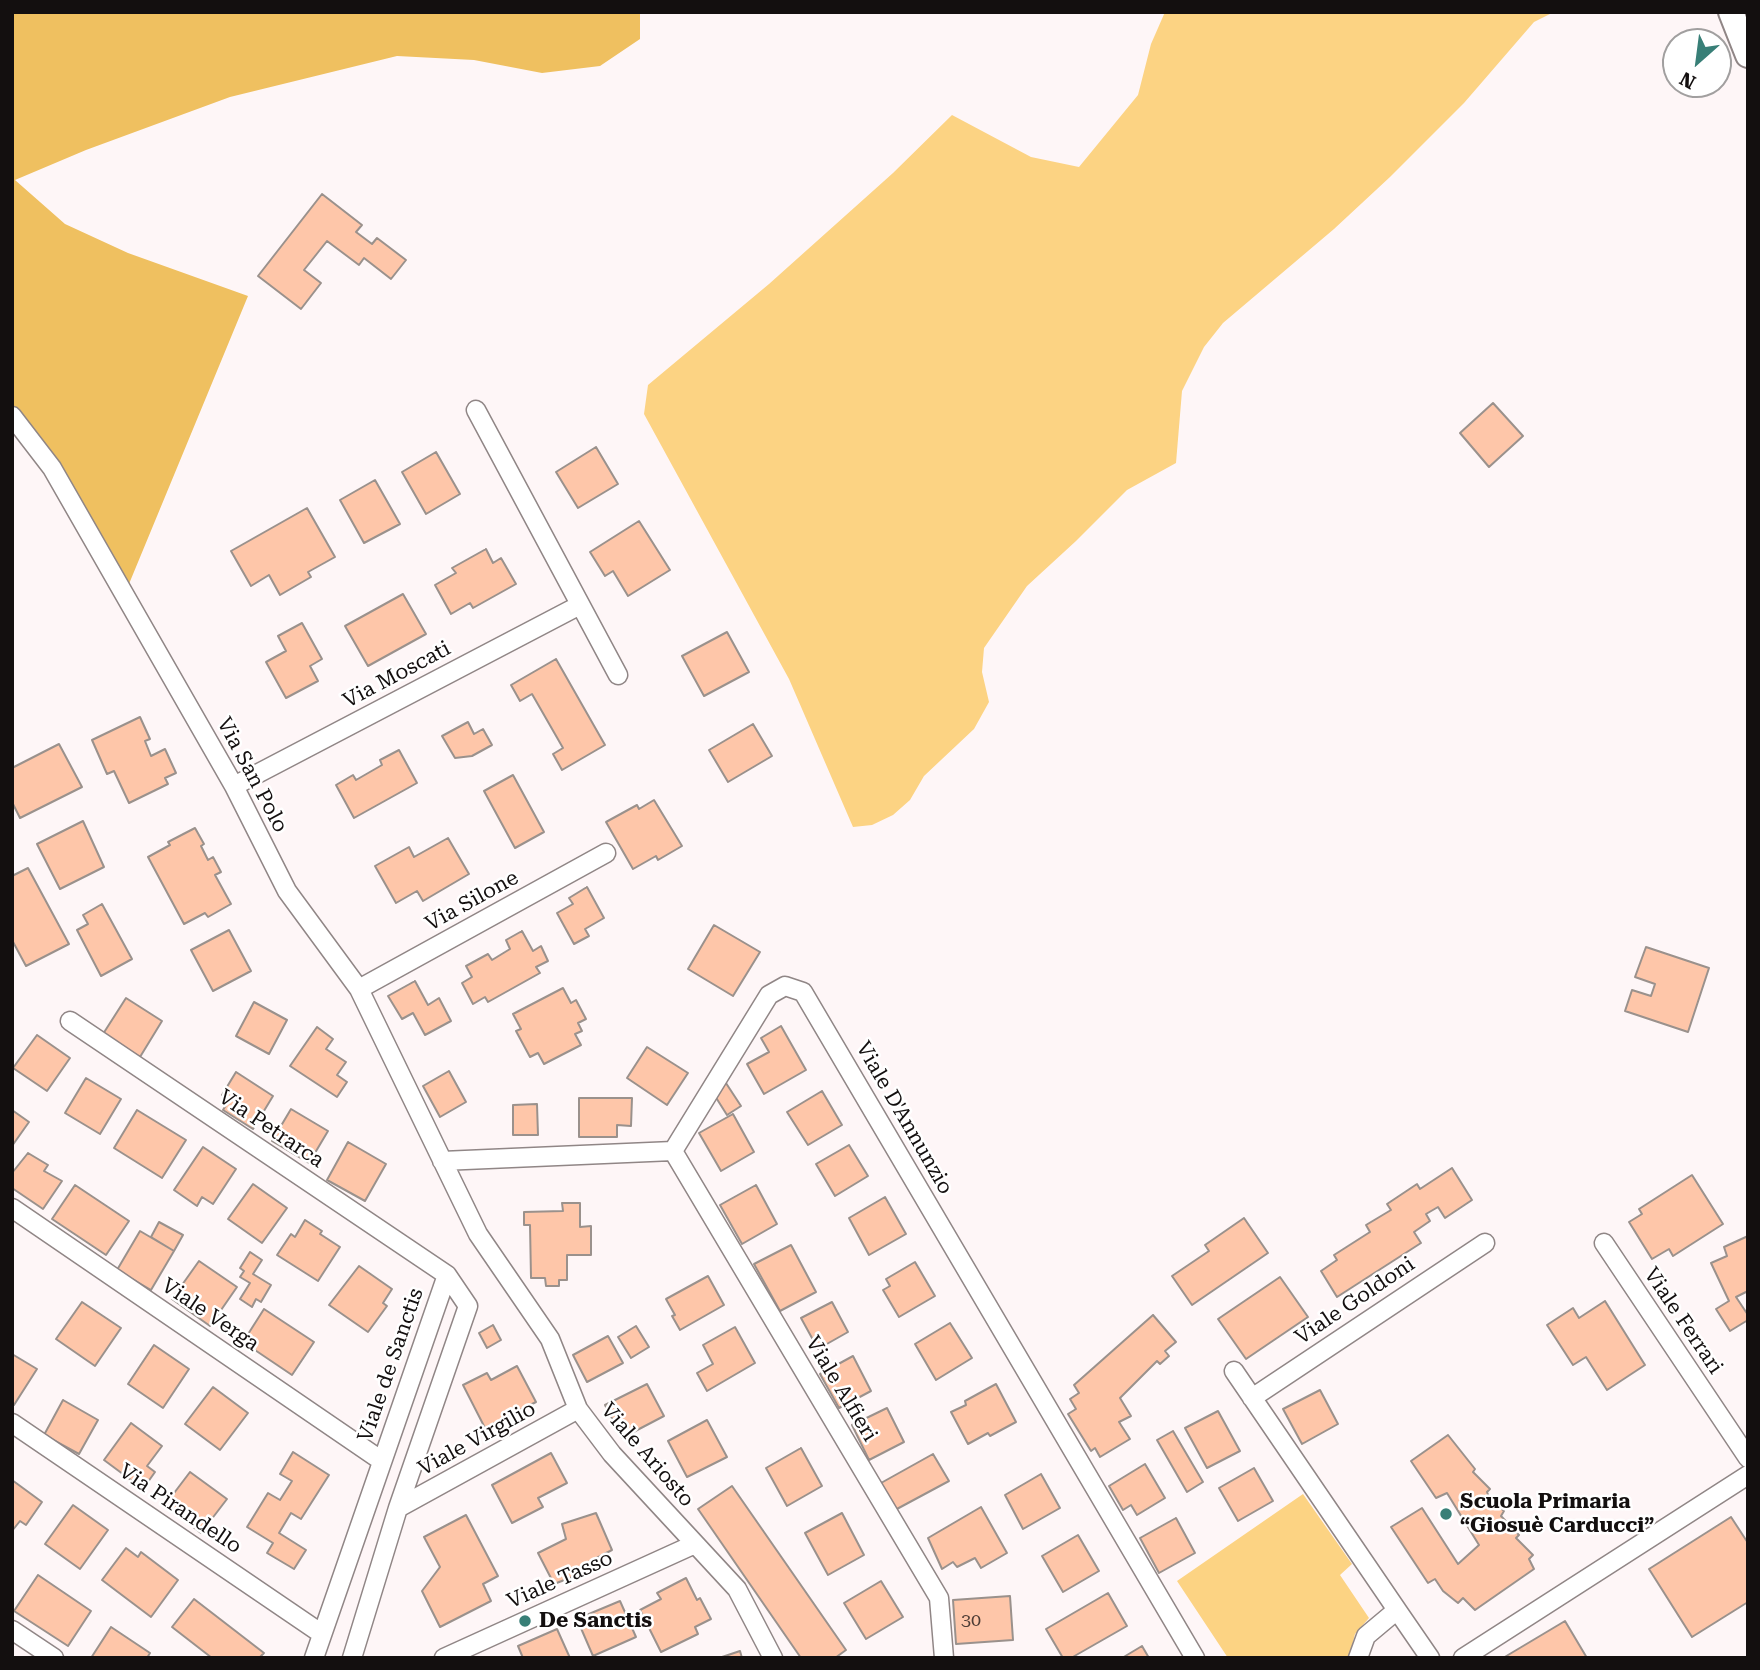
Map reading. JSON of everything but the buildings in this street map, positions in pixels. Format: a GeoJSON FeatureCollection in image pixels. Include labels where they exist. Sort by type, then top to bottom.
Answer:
{"type":"FeatureCollection","features":[{"type":"Feature","properties":{"kind":"main road"},"geometry":{"type":"LineString","coordinates":[[1731,12],[1748,55]]}},
{"type":"Feature","properties":{"kind":"street"},"geometry":{"type":"LineString","coordinates":[[476,410],[618,675]]}},
{"type":"Feature","properties":{"kind":"street","name":"Via San Polo"},"geometry":{"type":"LineString","coordinates":[[12,416],[52,468],[234,786],[291,899],[359,989],[442,1161]]}},
{"type":"Feature","properties":{"kind":"street","name":"Via Moscati"},"geometry":{"type":"LineString","coordinates":[[234,786],[580,605]]}},
{"type":"Feature","properties":{"kind":"street","name":"Via Silone"},"geometry":{"type":"LineString","coordinates":[[359,989],[606,853]]}},
{"type":"Feature","properties":{"kind":"street","name":"Viale D'Annunzio"},"geometry":{"type":"LineString","coordinates":[[673,1152],[769,995],[785,986],[803,992],[1195,1658]]}},
{"type":"Feature","properties":{"kind":"street","name":"Via Petrarca"},"geometry":{"type":"LineString","coordinates":[[70,1020],[447,1275]]}},
{"type":"Feature","properties":{"kind":"street"},"geometry":{"type":"LineString","coordinates":[[442,1161],[673,1152]]}},
{"type":"Feature","properties":{"kind":"street","name":"Viale Alfieri"},"geometry":{"type":"LineString","coordinates":[[673,1152],[939,1598],[944,1658]]}},
{"type":"Feature","properties":{"kind":"street","name":"Viale Ariosto"},"geometry":{"type":"LineString","coordinates":[[442,1161],[478,1234],[550,1339],[578,1409],[612,1454],[737,1589],[774,1658]]}},
{"type":"Feature","properties":{"kind":"street","name":"Viale Verga"},"geometry":{"type":"LineString","coordinates":[[12,1208],[383,1461]]}},
{"type":"Feature","properties":{"kind":"street","name":"Viale Goldoni"},"geometry":{"type":"LineString","coordinates":[[1252,1398],[1485,1243]]}},
{"type":"Feature","properties":{"kind":"street","name":"Viale Ferrari"},"geometry":{"type":"LineString","coordinates":[[1604,1243],[1748,1458]]}},
{"type":"Feature","properties":{"kind":"street","name":"Viale de Sanctis"},"geometry":{"type":"LineString","coordinates":[[314,1658],[447,1275]]}},
{"type":"Feature","properties":{"kind":"street","name":"Viale de Sanctis"},"geometry":{"type":"LineString","coordinates":[[352,1658],[398,1508],[468,1306],[447,1275]]}},
{"type":"Feature","properties":{"kind":"street"},"geometry":{"type":"LineString","coordinates":[[1234,1371],[1430,1658]]}},
{"type":"Feature","properties":{"kind":"street","name":"Viale Virgilio"},"geometry":{"type":"LineString","coordinates":[[398,1508],[578,1409]]}},
{"type":"Feature","properties":{"kind":"street","name":"Via Pirandello"},"geometry":{"type":"LineString","coordinates":[[12,1423],[322,1634]]}},
{"type":"Feature","properties":{"kind":"street"},"geometry":{"type":"LineString","coordinates":[[1463,1658],[1748,1475]]}},
{"type":"Feature","properties":{"kind":"street","name":"Viale Tasso"},"geometry":{"type":"LineString","coordinates":[[444,1658],[695,1544]]}},
{"type":"Feature","properties":{"kind":"street"},"geometry":{"type":"LineString","coordinates":[[1357,1658],[1366,1636],[1397,1610]]}},
{"type":"Feature","properties":{"kind":"street"},"geometry":{"type":"LineString","coordinates":[[12,1630],[54,1658]]}},
{"type":"Feature","properties":{"kind":"shaded area"},"geometry":{"type":"Polygon","coordinates":[[[12,12],[640,12],[640,39],[600,66],[542,73],[474,60],[397,56],[230,97],[86,150],[15,180],[65,224],[128,253],[248,296],[124,596],[12,423],[12,12]]]}},
{"type":"Feature","properties":{"kind":"shaded area"},"geometry":{"type":"Polygon","coordinates":[[[1165,12],[1554,12],[1534,22],[1464,103],[1390,177],[1334,229],[1223,323],[1204,347],[1182,391],[1176,463],[1127,490],[1027,586],[984,648],[982,672],[989,702],[974,729],[924,776],[910,800],[893,815],[872,825],[853,827],[789,679],[644,414],[648,385],[769,284],[893,173],[952,115],[1031,157],[1079,167],[1138,95],[1151,44],[1165,12]]]}},
{"type":"Feature","properties":{"kind":"shaded area"},"geometry":{"type":"Polygon","coordinates":[[[1303,1494],[1352,1564],[1340,1575],[1369,1618],[1355,1634],[1349,1658],[1228,1658],[1177,1581],[1303,1494]]]}},
{"type":"Feature","properties":{"kind":"place","name":"Scuola Primaria “Giosuè Carducci”"},"geometry":{"type":"Point","coordinates":[1446,1514]}},
{"type":"Feature","properties":{"kind":"place","name":"De Sanctis"},"geometry":{"type":"Point","coordinates":[525,1621]}}]}
